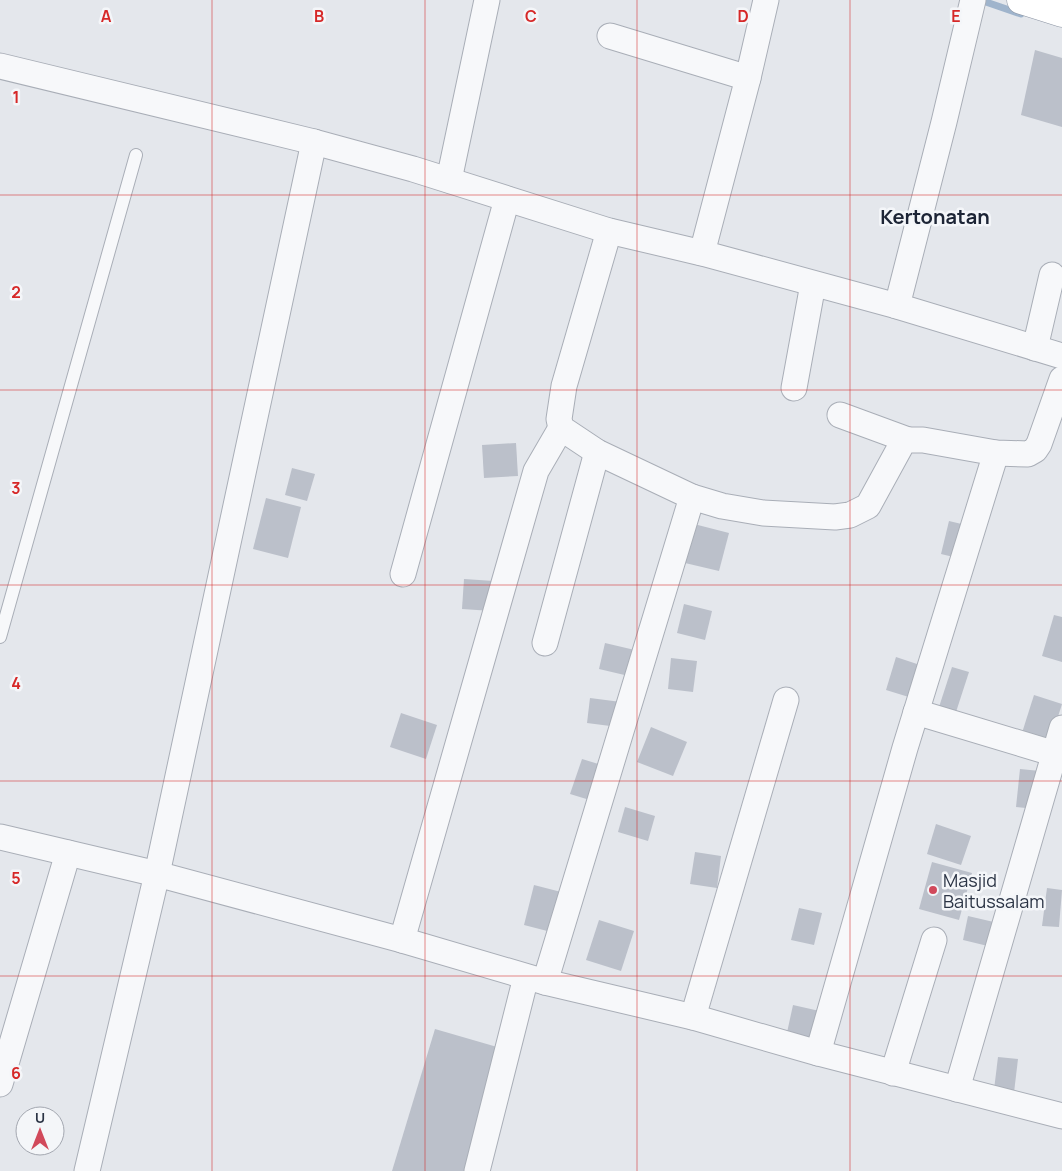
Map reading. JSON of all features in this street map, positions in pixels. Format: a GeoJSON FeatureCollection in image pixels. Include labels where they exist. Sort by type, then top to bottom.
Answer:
{"type":"FeatureCollection","features":[{"type":"Feature","properties":{"kind":"highway"},"geometry":{"type":"LineString","coordinates":[[1022,0],[1062,13]]}},
{"type":"Feature","properties":{"kind":"street"},"geometry":{"type":"LineString","coordinates":[[449,180],[487,0]]}},
{"type":"Feature","properties":{"kind":"street"},"geometry":{"type":"LineString","coordinates":[[702,253],[748,78],[766,0]]}},
{"type":"Feature","properties":{"kind":"street"},"geometry":{"type":"LineString","coordinates":[[897,306],[973,0]]}},
{"type":"Feature","properties":{"kind":"street"},"geometry":{"type":"LineString","coordinates":[[610,36],[748,78]]}},
{"type":"Feature","properties":{"kind":"street"},"geometry":{"type":"LineString","coordinates":[[0,66],[314,142],[449,180],[609,230],[1036,341],[1062,356]]}},
{"type":"Feature","properties":{"kind":"street"},"geometry":{"type":"LineString","coordinates":[[87,1171],[157,874],[314,142]]}},
{"type":"Feature","properties":{"kind":"street"},"geometry":{"type":"LineString","coordinates":[[403,574],[507,199]]}},
{"type":"Feature","properties":{"kind":"street"},"geometry":{"type":"LineString","coordinates":[[402,940],[536,471],[560,428],[559,419],[564,386],[609,230]]}},
{"type":"Feature","properties":{"kind":"street"},"geometry":{"type":"LineString","coordinates":[[1036,341],[1052,275]]}},
{"type":"Feature","properties":{"kind":"street"},"geometry":{"type":"LineString","coordinates":[[794,388],[813,284]]}},
{"type":"Feature","properties":{"kind":"street"},"geometry":{"type":"LineString","coordinates":[[560,428],[597,452],[692,497],[722,506],[763,513],[835,518],[850,515],[868,506],[902,442],[923,440],[996,453],[1028,454],[1035,450],[1039,444],[1062,379]]}},
{"type":"Feature","properties":{"kind":"street"},"geometry":{"type":"LineString","coordinates":[[840,415],[908,440]]}},
{"type":"Feature","properties":{"kind":"street"},"geometry":{"type":"LineString","coordinates":[[545,643],[597,452]]}},
{"type":"Feature","properties":{"kind":"street"},"geometry":{"type":"LineString","coordinates":[[818,1053],[916,712],[996,453]]}},
{"type":"Feature","properties":{"kind":"street"},"geometry":{"type":"LineString","coordinates":[[477,1171],[536,979],[692,497]]}},
{"type":"Feature","properties":{"kind":"street"},"geometry":{"type":"LineString","coordinates":[[693,1017],[786,700]]}},
{"type":"Feature","properties":{"kind":"street"},"geometry":{"type":"LineString","coordinates":[[916,712],[1058,755]]}},
{"type":"Feature","properties":{"kind":"street"},"geometry":{"type":"LineString","coordinates":[[957,1089],[1058,755],[1062,728]]}},
{"type":"Feature","properties":{"kind":"street"},"geometry":{"type":"LineString","coordinates":[[0,837],[157,874],[402,940],[536,979],[693,1017],[818,1053],[1062,1116]]}},
{"type":"Feature","properties":{"kind":"street"},"geometry":{"type":"LineString","coordinates":[[0,1084],[68,853]]}},
{"type":"Feature","properties":{"kind":"street"},"geometry":{"type":"LineString","coordinates":[[893,1073],[934,940]]}},
{"type":"Feature","properties":{"kind":"lane"},"geometry":{"type":"LineString","coordinates":[[0,637],[136,155]]}},
{"type":"Feature","properties":{"kind":"building"},"geometry":{"type":"Polygon","coordinates":[[[1035,50],[1062,58],[1062,127],[1021,115],[1035,50]]]}},
{"type":"Feature","properties":{"kind":"building"},"geometry":{"type":"Polygon","coordinates":[[[516,443],[518,476],[484,478],[482,445],[516,443]]]}},
{"type":"Feature","properties":{"kind":"building"},"geometry":{"type":"Polygon","coordinates":[[[292,468],[315,474],[307,501],[285,495],[292,468]]]}},
{"type":"Feature","properties":{"kind":"building"},"geometry":{"type":"Polygon","coordinates":[[[266,498],[301,507],[288,558],[253,549],[266,498]]]}},
{"type":"Feature","properties":{"kind":"building"},"geometry":{"type":"Polygon","coordinates":[[[949,521],[970,526],[962,559],[941,554],[949,521]]]}},
{"type":"Feature","properties":{"kind":"building"},"geometry":{"type":"Polygon","coordinates":[[[694,524],[729,533],[719,571],[685,563],[694,524]]]}},
{"type":"Feature","properties":{"kind":"building"},"geometry":{"type":"Polygon","coordinates":[[[464,579],[494,581],[492,611],[462,609],[464,579]]]}},
{"type":"Feature","properties":{"kind":"building"},"geometry":{"type":"Polygon","coordinates":[[[684,604],[712,611],[705,640],[677,633],[684,604]]]}},
{"type":"Feature","properties":{"kind":"building"},"geometry":{"type":"Polygon","coordinates":[[[1054,615],[1062,617],[1062,662],[1042,656],[1054,615]]]}},
{"type":"Feature","properties":{"kind":"building"},"geometry":{"type":"Polygon","coordinates":[[[605,643],[639,651],[633,677],[599,669],[605,643]]]}},
{"type":"Feature","properties":{"kind":"building"},"geometry":{"type":"Polygon","coordinates":[[[896,657],[923,666],[912,698],[886,690],[896,657]]]}},
{"type":"Feature","properties":{"kind":"building"},"geometry":{"type":"Polygon","coordinates":[[[671,658],[697,661],[693,692],[668,689],[671,658]]]}},
{"type":"Feature","properties":{"kind":"building"},"geometry":{"type":"Polygon","coordinates":[[[952,667],[969,672],[956,712],[939,707],[952,667]]]}},
{"type":"Feature","properties":{"kind":"building"},"geometry":{"type":"Polygon","coordinates":[[[1034,695],[1062,704],[1049,745],[1021,736],[1034,695]]]}},
{"type":"Feature","properties":{"kind":"building"},"geometry":{"type":"Polygon","coordinates":[[[590,698],[621,702],[618,727],[587,723],[590,698]]]}},
{"type":"Feature","properties":{"kind":"building"},"geometry":{"type":"Polygon","coordinates":[[[401,713],[437,725],[426,759],[390,747],[401,713]]]}},
{"type":"Feature","properties":{"kind":"building"},"geometry":{"type":"Polygon","coordinates":[[[651,727],[687,742],[673,776],[637,762],[651,727]]]}},
{"type":"Feature","properties":{"kind":"building"},"geometry":{"type":"Polygon","coordinates":[[[582,759],[605,766],[593,801],[570,794],[582,759]]]}},
{"type":"Feature","properties":{"kind":"building"},"geometry":{"type":"Polygon","coordinates":[[[1020,769],[1040,771],[1036,809],[1016,807],[1020,769]]]}},
{"type":"Feature","properties":{"kind":"building"},"geometry":{"type":"Polygon","coordinates":[[[625,807],[655,816],[648,841],[618,832],[625,807]]]}},
{"type":"Feature","properties":{"kind":"building"},"geometry":{"type":"Polygon","coordinates":[[[936,824],[971,836],[961,865],[927,854],[936,824]]]}},
{"type":"Feature","properties":{"kind":"building"},"geometry":{"type":"Polygon","coordinates":[[[695,852],[721,856],[717,888],[690,884],[695,852]]]}},
{"type":"Feature","properties":{"kind":"building"},"geometry":{"type":"Polygon","coordinates":[[[932,862],[972,873],[959,920],[919,909],[932,862]]]}},
{"type":"Feature","properties":{"kind":"building"},"geometry":{"type":"Polygon","coordinates":[[[534,885],[565,893],[555,933],[524,925],[534,885]]]}},
{"type":"Feature","properties":{"kind":"building"},"geometry":{"type":"Polygon","coordinates":[[[1047,888],[1062,890],[1059,927],[1042,926],[1047,888]]]}},
{"type":"Feature","properties":{"kind":"building"},"geometry":{"type":"Polygon","coordinates":[[[799,908],[822,913],[814,945],[791,940],[799,908]]]}},
{"type":"Feature","properties":{"kind":"building"},"geometry":{"type":"Polygon","coordinates":[[[968,916],[998,923],[992,947],[963,940],[968,916]]]}},
{"type":"Feature","properties":{"kind":"building"},"geometry":{"type":"Polygon","coordinates":[[[599,920],[634,931],[621,971],[586,960],[599,920]]]}},
{"type":"Feature","properties":{"kind":"building"},"geometry":{"type":"Polygon","coordinates":[[[793,1005],[824,1012],[816,1044],[786,1037],[793,1005]]]}},
{"type":"Feature","properties":{"kind":"building"},"geometry":{"type":"Polygon","coordinates":[[[435,1029],[504,1049],[467,1171],[392,1171],[435,1029]]]}},
{"type":"Feature","properties":{"kind":"building"},"geometry":{"type":"Polygon","coordinates":[[[998,1057],[1018,1059],[1013,1101],[993,1098],[998,1057]]]}},
{"type":"Feature","properties":{"kind":"waterway"},"geometry":{"type":"LineString","coordinates":[[980,0],[1021,14]]}},
{"type":"Feature","properties":{"kind":"place","name":"Masjid Baitussalam"},"geometry":{"type":"Point","coordinates":[933,890]}},
{"type":"Feature","properties":{"kind":"district","name":"Kertonatan"},"geometry":{"type":"Point","coordinates":[935,216]}}]}
